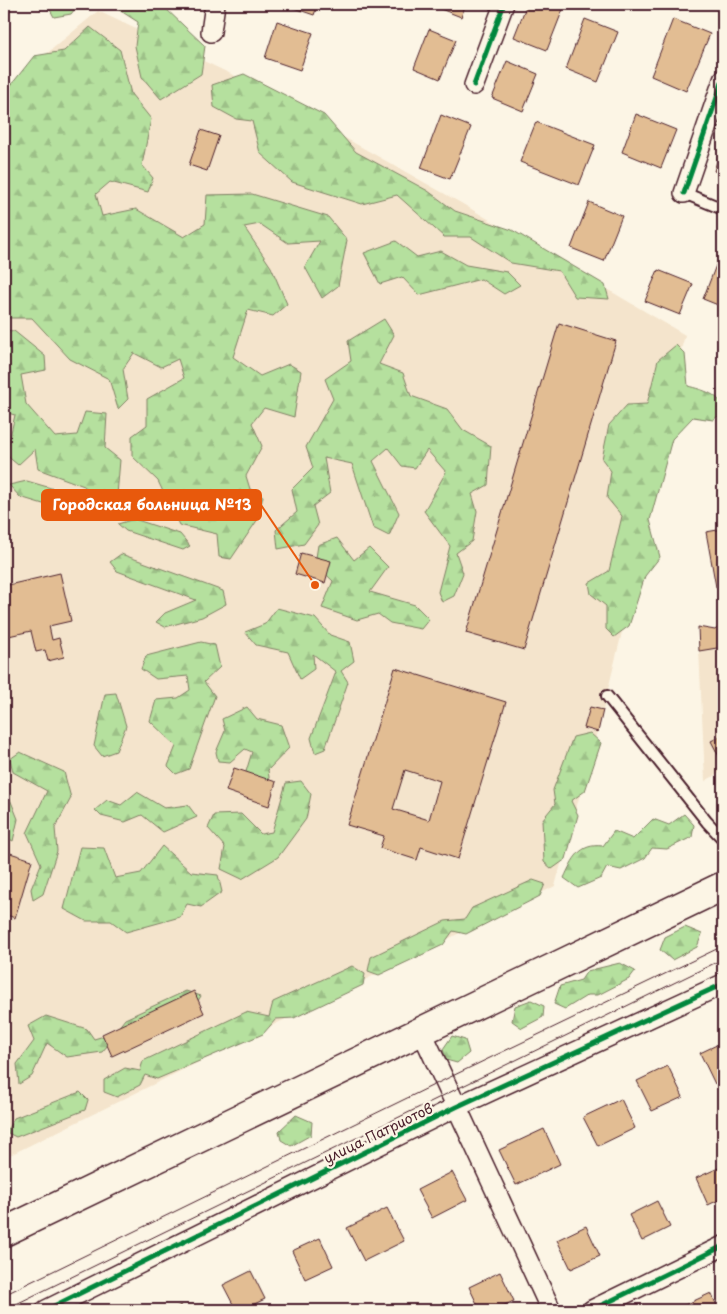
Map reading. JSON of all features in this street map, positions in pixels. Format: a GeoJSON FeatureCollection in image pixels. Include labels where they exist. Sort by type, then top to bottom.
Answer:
{"type":"FeatureCollection","features":[{"type":"Feature","properties":{"kind":"main road"},"geometry":{"type":"LineString","coordinates":[[4,1232],[723,886]]}},
{"type":"Feature","properties":{"kind":"street"},"geometry":{"type":"LineString","coordinates":[[212,32],[215,4]]}},
{"type":"Feature","properties":{"kind":"street"},"geometry":{"type":"LineString","coordinates":[[474,85],[504,4]]}},
{"type":"Feature","properties":{"kind":"street"},"geometry":{"type":"LineString","coordinates":[[684,193],[723,80]]}},
{"type":"Feature","properties":{"kind":"street","name":"улица Патриотов"},"geometry":{"type":"LineString","coordinates":[[46,1310],[456,1107],[723,984]]}},
{"type":"Feature","properties":{"kind":"street"},"geometry":{"type":"LineString","coordinates":[[421,1030],[551,1310]]}},
{"type":"Feature","properties":{"kind":"street"},"geometry":{"type":"LineString","coordinates":[[592,1310],[723,1246]]}},
{"type":"Feature","properties":{"kind":"lane"},"geometry":{"type":"LineString","coordinates":[[684,193],[723,209]]}},
{"type":"Feature","properties":{"kind":"lane"},"geometry":{"type":"LineString","coordinates":[[607,696],[723,839]]}},
{"type":"Feature","properties":{"kind":"shaded area"},"geometry":{"type":"Polygon","coordinates":[[[98,11],[231,74],[461,203],[685,335],[620,582],[633,587],[603,710],[555,886],[4,1158],[4,89],[98,11]]]}},
{"type":"Feature","properties":{"kind":"shaded area"},"geometry":{"type":"Polygon","coordinates":[[[723,624],[723,771],[705,781],[698,627],[715,630],[723,624]]]}},
{"type":"Feature","properties":{"kind":"green space"},"geometry":{"type":"Polygon","coordinates":[[[47,4],[79,4],[71,14],[54,17],[47,4]]]}},
{"type":"Feature","properties":{"kind":"green space"},"geometry":{"type":"Polygon","coordinates":[[[113,4],[164,4],[163,6],[205,46],[201,74],[161,99],[142,77],[135,46],[138,22],[113,6],[113,4]]]}},
{"type":"Feature","properties":{"kind":"green space"},"geometry":{"type":"Polygon","coordinates":[[[90,27],[120,50],[131,94],[151,119],[142,165],[153,178],[148,192],[110,182],[96,194],[102,216],[136,209],[184,237],[205,224],[207,195],[252,194],[328,217],[347,240],[338,286],[322,298],[305,267],[320,241],[288,243],[260,224],[244,227],[271,267],[287,304],[273,316],[248,310],[233,357],[260,376],[289,364],[301,371],[294,417],[264,408],[252,423],[262,446],[246,476],[250,489],[263,496],[258,519],[231,559],[219,557],[217,534],[179,525],[158,481],[132,456],[132,436],[147,425],[147,399],[184,378],[178,359],[161,367],[134,353],[123,369],[128,399],[118,409],[109,379],[70,359],[32,318],[5,318],[4,316],[4,94],[34,56],[64,51],[90,27]]]}},
{"type":"Feature","properties":{"kind":"green space"},"geometry":{"type":"Polygon","coordinates":[[[244,74],[324,115],[356,152],[428,191],[455,211],[512,230],[605,285],[609,299],[575,297],[559,271],[511,263],[471,237],[444,237],[397,195],[362,204],[292,182],[260,153],[252,121],[236,119],[214,107],[212,85],[244,74]]]}},
{"type":"Feature","properties":{"kind":"green space"},"geometry":{"type":"Polygon","coordinates":[[[396,241],[417,257],[441,251],[466,265],[507,272],[520,285],[504,294],[481,279],[419,295],[402,277],[380,284],[364,253],[396,241]]]}},
{"type":"Feature","properties":{"kind":"green space"},"geometry":{"type":"Polygon","coordinates":[[[384,319],[394,335],[379,364],[403,373],[411,396],[447,409],[463,430],[491,446],[488,485],[472,494],[477,511],[472,541],[456,553],[463,573],[454,596],[442,602],[438,592],[450,546],[424,511],[446,472],[427,450],[415,468],[402,466],[388,448],[373,461],[399,513],[389,536],[373,528],[352,464],[324,458],[330,493],[313,506],[318,525],[304,544],[278,549],[276,530],[297,512],[292,489],[313,468],[306,447],[333,399],[325,379],[351,361],[348,341],[384,319]]]}},
{"type":"Feature","properties":{"kind":"green space"},"geometry":{"type":"Polygon","coordinates":[[[4,330],[14,331],[45,356],[46,370],[21,375],[26,404],[55,437],[77,435],[85,412],[107,414],[105,448],[120,460],[117,495],[103,503],[84,486],[38,469],[35,449],[18,465],[6,455],[15,415],[4,412],[4,330]]]}},
{"type":"Feature","properties":{"kind":"green space"},"geometry":{"type":"Polygon","coordinates":[[[676,345],[685,354],[688,386],[705,391],[716,397],[722,406],[723,412],[713,420],[693,417],[672,439],[650,520],[660,557],[645,576],[629,626],[614,637],[606,629],[606,606],[591,594],[589,583],[609,571],[622,516],[607,498],[611,471],[602,459],[609,425],[627,405],[647,404],[658,360],[676,345]]]}},
{"type":"Feature","properties":{"kind":"green space"},"geometry":{"type":"Polygon","coordinates":[[[27,481],[68,493],[70,502],[53,507],[20,497],[9,485],[27,481]]]}},
{"type":"Feature","properties":{"kind":"green space"},"geometry":{"type":"Polygon","coordinates":[[[134,519],[180,534],[190,546],[183,550],[126,531],[118,524],[134,519]]]}},
{"type":"Feature","properties":{"kind":"green space"},"geometry":{"type":"Polygon","coordinates":[[[337,538],[354,560],[369,548],[388,567],[370,592],[415,605],[429,619],[421,629],[390,623],[378,614],[357,620],[322,608],[333,581],[315,564],[318,545],[337,538]]]}},
{"type":"Feature","properties":{"kind":"green space"},"geometry":{"type":"Polygon","coordinates":[[[121,554],[223,591],[226,604],[202,617],[165,627],[156,622],[165,613],[196,600],[117,571],[110,562],[121,554]]]}},
{"type":"Feature","properties":{"kind":"green space"},"geometry":{"type":"Polygon","coordinates":[[[277,608],[315,618],[330,635],[350,642],[354,661],[341,671],[348,682],[325,749],[315,753],[311,738],[336,672],[313,654],[314,669],[300,679],[288,652],[256,645],[245,632],[265,624],[277,608]]]}},
{"type":"Feature","properties":{"kind":"green space"},"geometry":{"type":"Polygon","coordinates":[[[201,642],[215,645],[220,667],[204,682],[215,696],[189,769],[176,774],[168,766],[176,746],[150,721],[156,700],[178,698],[190,690],[188,676],[156,679],[141,669],[146,656],[201,642]]]}},
{"type":"Feature","properties":{"kind":"green space"},"geometry":{"type":"Polygon","coordinates":[[[116,693],[126,726],[116,751],[102,756],[94,746],[105,694],[116,693]]]}},
{"type":"Feature","properties":{"kind":"green space"},"geometry":{"type":"Polygon","coordinates":[[[247,707],[257,719],[281,725],[289,748],[268,770],[271,792],[242,785],[252,752],[245,749],[230,762],[218,761],[216,752],[225,731],[222,719],[247,707]]]}},
{"type":"Feature","properties":{"kind":"green space"},"geometry":{"type":"Polygon","coordinates":[[[590,733],[601,743],[585,791],[571,801],[578,815],[566,859],[552,869],[544,862],[542,820],[555,804],[553,790],[573,737],[590,733]]]}},
{"type":"Feature","properties":{"kind":"green space"},"geometry":{"type":"Polygon","coordinates":[[[20,752],[64,772],[71,798],[55,828],[57,851],[43,894],[33,900],[31,889],[41,864],[27,833],[47,791],[13,772],[10,759],[20,752]]]}},
{"type":"Feature","properties":{"kind":"green space"},"geometry":{"type":"Polygon","coordinates":[[[301,781],[311,794],[306,819],[278,857],[242,879],[221,869],[225,847],[208,828],[214,815],[241,814],[261,834],[272,832],[286,783],[301,781]]]}},
{"type":"Feature","properties":{"kind":"green space"},"geometry":{"type":"Polygon","coordinates":[[[4,788],[18,819],[13,841],[4,836],[4,788]]]}},
{"type":"Feature","properties":{"kind":"green space"},"geometry":{"type":"Polygon","coordinates":[[[137,792],[164,808],[188,805],[197,817],[163,832],[142,815],[125,822],[101,816],[95,810],[107,800],[121,805],[137,792]]]}},
{"type":"Feature","properties":{"kind":"green space"},"geometry":{"type":"Polygon","coordinates":[[[684,814],[694,825],[692,837],[667,849],[652,848],[645,858],[621,870],[607,867],[601,878],[578,888],[564,878],[574,859],[582,850],[588,847],[603,846],[614,831],[633,839],[653,819],[669,825],[684,814]]]}},
{"type":"Feature","properties":{"kind":"green space"},"geometry":{"type":"Polygon","coordinates":[[[162,846],[191,872],[218,875],[222,892],[201,907],[187,904],[180,917],[126,932],[111,921],[86,921],[64,909],[80,847],[104,848],[115,878],[141,873],[162,846]]]}},
{"type":"Feature","properties":{"kind":"green space"},"geometry":{"type":"Polygon","coordinates":[[[533,880],[545,884],[540,896],[466,934],[453,931],[443,945],[379,975],[368,971],[371,957],[445,921],[465,919],[472,908],[533,880]]]}},
{"type":"Feature","properties":{"kind":"green space"},"geometry":{"type":"Polygon","coordinates":[[[685,927],[702,934],[697,947],[672,960],[660,950],[665,937],[685,927]]]}},
{"type":"Feature","properties":{"kind":"green space"},"geometry":{"type":"Polygon","coordinates":[[[620,963],[635,971],[629,979],[598,995],[588,995],[565,1009],[554,1004],[560,986],[581,980],[587,971],[620,963]]]}},
{"type":"Feature","properties":{"kind":"green space"},"geometry":{"type":"Polygon","coordinates":[[[352,966],[365,974],[363,985],[294,1018],[276,1019],[263,1034],[157,1079],[145,1075],[140,1085],[117,1097],[104,1092],[104,1080],[125,1068],[140,1071],[143,1061],[246,1012],[269,1017],[273,1002],[352,966]]]}},
{"type":"Feature","properties":{"kind":"green space"},"geometry":{"type":"Polygon","coordinates":[[[186,991],[201,996],[194,1007],[114,1038],[102,1052],[67,1057],[47,1043],[32,1076],[19,1084],[17,1064],[34,1041],[28,1026],[46,1016],[87,1029],[94,1039],[114,1033],[125,1019],[186,991]]]}},
{"type":"Feature","properties":{"kind":"green space"},"geometry":{"type":"Polygon","coordinates":[[[531,1000],[544,1006],[543,1017],[522,1028],[512,1021],[515,1006],[531,1000]]]}},
{"type":"Feature","properties":{"kind":"green space"},"geometry":{"type":"Polygon","coordinates":[[[452,1036],[465,1040],[469,1053],[457,1063],[446,1060],[443,1049],[452,1036]]]}},
{"type":"Feature","properties":{"kind":"green space"},"geometry":{"type":"Polygon","coordinates":[[[80,1092],[88,1100],[85,1110],[16,1137],[6,1132],[14,1118],[80,1092]]]}},
{"type":"Feature","properties":{"kind":"green space"},"geometry":{"type":"Polygon","coordinates":[[[296,1115],[312,1122],[311,1135],[291,1146],[281,1140],[279,1131],[296,1115]]]}},
{"type":"Feature","properties":{"kind":"building"},"geometry":{"type":"Polygon","coordinates":[[[282,4],[318,4],[314,15],[282,4]]]}},
{"type":"Feature","properties":{"kind":"building"},"geometry":{"type":"Polygon","coordinates":[[[428,4],[466,4],[461,17],[428,4]]]}},
{"type":"Feature","properties":{"kind":"building"},"geometry":{"type":"Polygon","coordinates":[[[527,4],[565,4],[547,50],[514,37],[527,4]]]}},
{"type":"Feature","properties":{"kind":"building"},"geometry":{"type":"Polygon","coordinates":[[[585,19],[618,32],[598,82],[566,69],[585,19]]]}},
{"type":"Feature","properties":{"kind":"building"},"geometry":{"type":"Polygon","coordinates":[[[673,19],[710,34],[686,91],[651,76],[673,19]]]}},
{"type":"Feature","properties":{"kind":"building"},"geometry":{"type":"Polygon","coordinates":[[[277,21],[313,33],[300,70],[265,58],[277,21]]]}},
{"type":"Feature","properties":{"kind":"building"},"geometry":{"type":"Polygon","coordinates":[[[429,29],[456,40],[440,79],[414,68],[429,29]]]}},
{"type":"Feature","properties":{"kind":"building"},"geometry":{"type":"Polygon","coordinates":[[[507,61],[538,74],[523,111],[492,98],[507,61]]]}},
{"type":"Feature","properties":{"kind":"building"},"geometry":{"type":"Polygon","coordinates":[[[636,114],[676,130],[661,168],[622,152],[636,114]]]}},
{"type":"Feature","properties":{"kind":"building"},"geometry":{"type":"Polygon","coordinates":[[[441,115],[471,127],[450,179],[421,168],[441,115]]]}},
{"type":"Feature","properties":{"kind":"building"},"geometry":{"type":"Polygon","coordinates":[[[536,122],[595,145],[579,185],[520,162],[536,122]]]}},
{"type":"Feature","properties":{"kind":"building"},"geometry":{"type":"Polygon","coordinates":[[[201,130],[219,136],[207,171],[189,165],[201,130]]]}},
{"type":"Feature","properties":{"kind":"building"},"geometry":{"type":"Polygon","coordinates":[[[723,141],[723,174],[714,171],[723,141]]]}},
{"type":"Feature","properties":{"kind":"building"},"geometry":{"type":"Polygon","coordinates":[[[589,202],[622,216],[604,261],[571,248],[589,202]]]}},
{"type":"Feature","properties":{"kind":"building"},"geometry":{"type":"Polygon","coordinates":[[[723,247],[723,307],[703,299],[723,247]]]}},
{"type":"Feature","properties":{"kind":"building"},"geometry":{"type":"Polygon","coordinates":[[[658,270],[693,284],[680,315],[645,301],[658,270]]]}},
{"type":"Feature","properties":{"kind":"building"},"geometry":{"type":"Polygon","coordinates":[[[559,323],[616,341],[524,650],[466,633],[559,323]]]}},
{"type":"Feature","properties":{"kind":"building"},"geometry":{"type":"Polygon","coordinates":[[[723,529],[723,586],[716,587],[706,532],[723,529]]]}},
{"type":"Feature","properties":{"kind":"building"},"geometry":{"type":"Polygon","coordinates":[[[301,553],[331,561],[325,583],[295,574],[301,553]]]}},
{"type":"Feature","properties":{"kind":"building"},"geometry":{"type":"Polygon","coordinates":[[[60,573],[71,621],[49,626],[52,640],[59,638],[64,657],[48,661],[45,650],[36,652],[31,631],[4,637],[4,586],[60,573]]]}},
{"type":"Feature","properties":{"kind":"building"},"geometry":{"type":"Polygon","coordinates":[[[723,624],[723,647],[699,651],[698,627],[715,630],[723,624]]]}},
{"type":"Feature","properties":{"kind":"building"},"geometry":{"type":"Polygon","coordinates":[[[395,668],[506,702],[458,859],[421,847],[417,860],[380,848],[384,836],[347,825],[395,668]],[[405,770],[393,809],[429,820],[440,781],[405,770]]]}},
{"type":"Feature","properties":{"kind":"building"},"geometry":{"type":"Polygon","coordinates":[[[590,707],[603,710],[598,732],[584,728],[590,707]]]}},
{"type":"Feature","properties":{"kind":"building"},"geometry":{"type":"Polygon","coordinates":[[[723,735],[723,764],[711,741],[723,735]]]}},
{"type":"Feature","properties":{"kind":"building"},"geometry":{"type":"Polygon","coordinates":[[[234,768],[276,782],[269,806],[226,791],[234,768]]]}},
{"type":"Feature","properties":{"kind":"building"},"geometry":{"type":"Polygon","coordinates":[[[4,851],[32,860],[15,918],[4,914],[4,851]]]}},
{"type":"Feature","properties":{"kind":"building"},"geometry":{"type":"Polygon","coordinates":[[[194,991],[204,1013],[112,1056],[102,1034],[194,991]]]}},
{"type":"Feature","properties":{"kind":"building"},"geometry":{"type":"Polygon","coordinates":[[[723,1042],[723,1080],[715,1084],[700,1053],[723,1042]]]}},
{"type":"Feature","properties":{"kind":"building"},"geometry":{"type":"Polygon","coordinates":[[[668,1066],[683,1097],[652,1111],[637,1081],[668,1066]]]}},
{"type":"Feature","properties":{"kind":"building"},"geometry":{"type":"Polygon","coordinates":[[[621,1099],[635,1128],[598,1146],[583,1117],[621,1099]]]}},
{"type":"Feature","properties":{"kind":"building"},"geometry":{"type":"Polygon","coordinates":[[[544,1129],[560,1164],[516,1185],[499,1150],[544,1129]]]}},
{"type":"Feature","properties":{"kind":"building"},"geometry":{"type":"Polygon","coordinates":[[[723,1166],[723,1198],[708,1205],[696,1178],[723,1166]]]}},
{"type":"Feature","properties":{"kind":"building"},"geometry":{"type":"Polygon","coordinates":[[[452,1172],[467,1200],[432,1218],[417,1190],[452,1172]]]}},
{"type":"Feature","properties":{"kind":"building"},"geometry":{"type":"Polygon","coordinates":[[[657,1201],[670,1227],[642,1241],[629,1215],[657,1201]]]}},
{"type":"Feature","properties":{"kind":"building"},"geometry":{"type":"Polygon","coordinates":[[[387,1208],[404,1241],[364,1261],[347,1228],[387,1208]]]}},
{"type":"Feature","properties":{"kind":"building"},"geometry":{"type":"Polygon","coordinates":[[[586,1226],[600,1256],[571,1269],[557,1240],[586,1226]]]}},
{"type":"Feature","properties":{"kind":"building"},"geometry":{"type":"Polygon","coordinates":[[[320,1238],[333,1266],[305,1279],[292,1251],[320,1238]]]}},
{"type":"Feature","properties":{"kind":"building"},"geometry":{"type":"Polygon","coordinates":[[[251,1271],[265,1299],[242,1310],[236,1310],[223,1285],[251,1271]]]}},
{"type":"Feature","properties":{"kind":"building"},"geometry":{"type":"Polygon","coordinates":[[[500,1272],[514,1301],[493,1310],[480,1310],[469,1287],[500,1272]]]}},
{"type":"Feature","properties":{"kind":"building"},"geometry":{"type":"Polygon","coordinates":[[[711,1293],[719,1310],[674,1310],[711,1293]]]}},
{"type":"Feature","properties":{"kind":"building"},"geometry":{"type":"Polygon","coordinates":[[[181,1305],[183,1310],[171,1310],[181,1305]]]}},
{"type":"Feature","properties":{"kind":"tram line"},"geometry":{"type":"LineString","coordinates":[[4,1295],[723,946]]}},
{"type":"Feature","properties":{"kind":"tram line"},"geometry":{"type":"LineString","coordinates":[[4,1310],[723,959]]}},
{"type":"Feature","properties":{"kind":"cycle path"},"geometry":{"type":"LineString","coordinates":[[474,85],[504,4]]}},
{"type":"Feature","properties":{"kind":"cycle path"},"geometry":{"type":"LineString","coordinates":[[684,193],[723,80]]}},
{"type":"Feature","properties":{"kind":"cycle path"},"geometry":{"type":"LineString","coordinates":[[46,1310],[456,1107],[723,984]]}},
{"type":"Feature","properties":{"kind":"cycle path"},"geometry":{"type":"LineString","coordinates":[[592,1310],[723,1246]]}},
{"type":"Feature","properties":{"kind":"place","name":"Городская больница №13"},"geometry":{"type":"Point","coordinates":[315,585]}}]}
